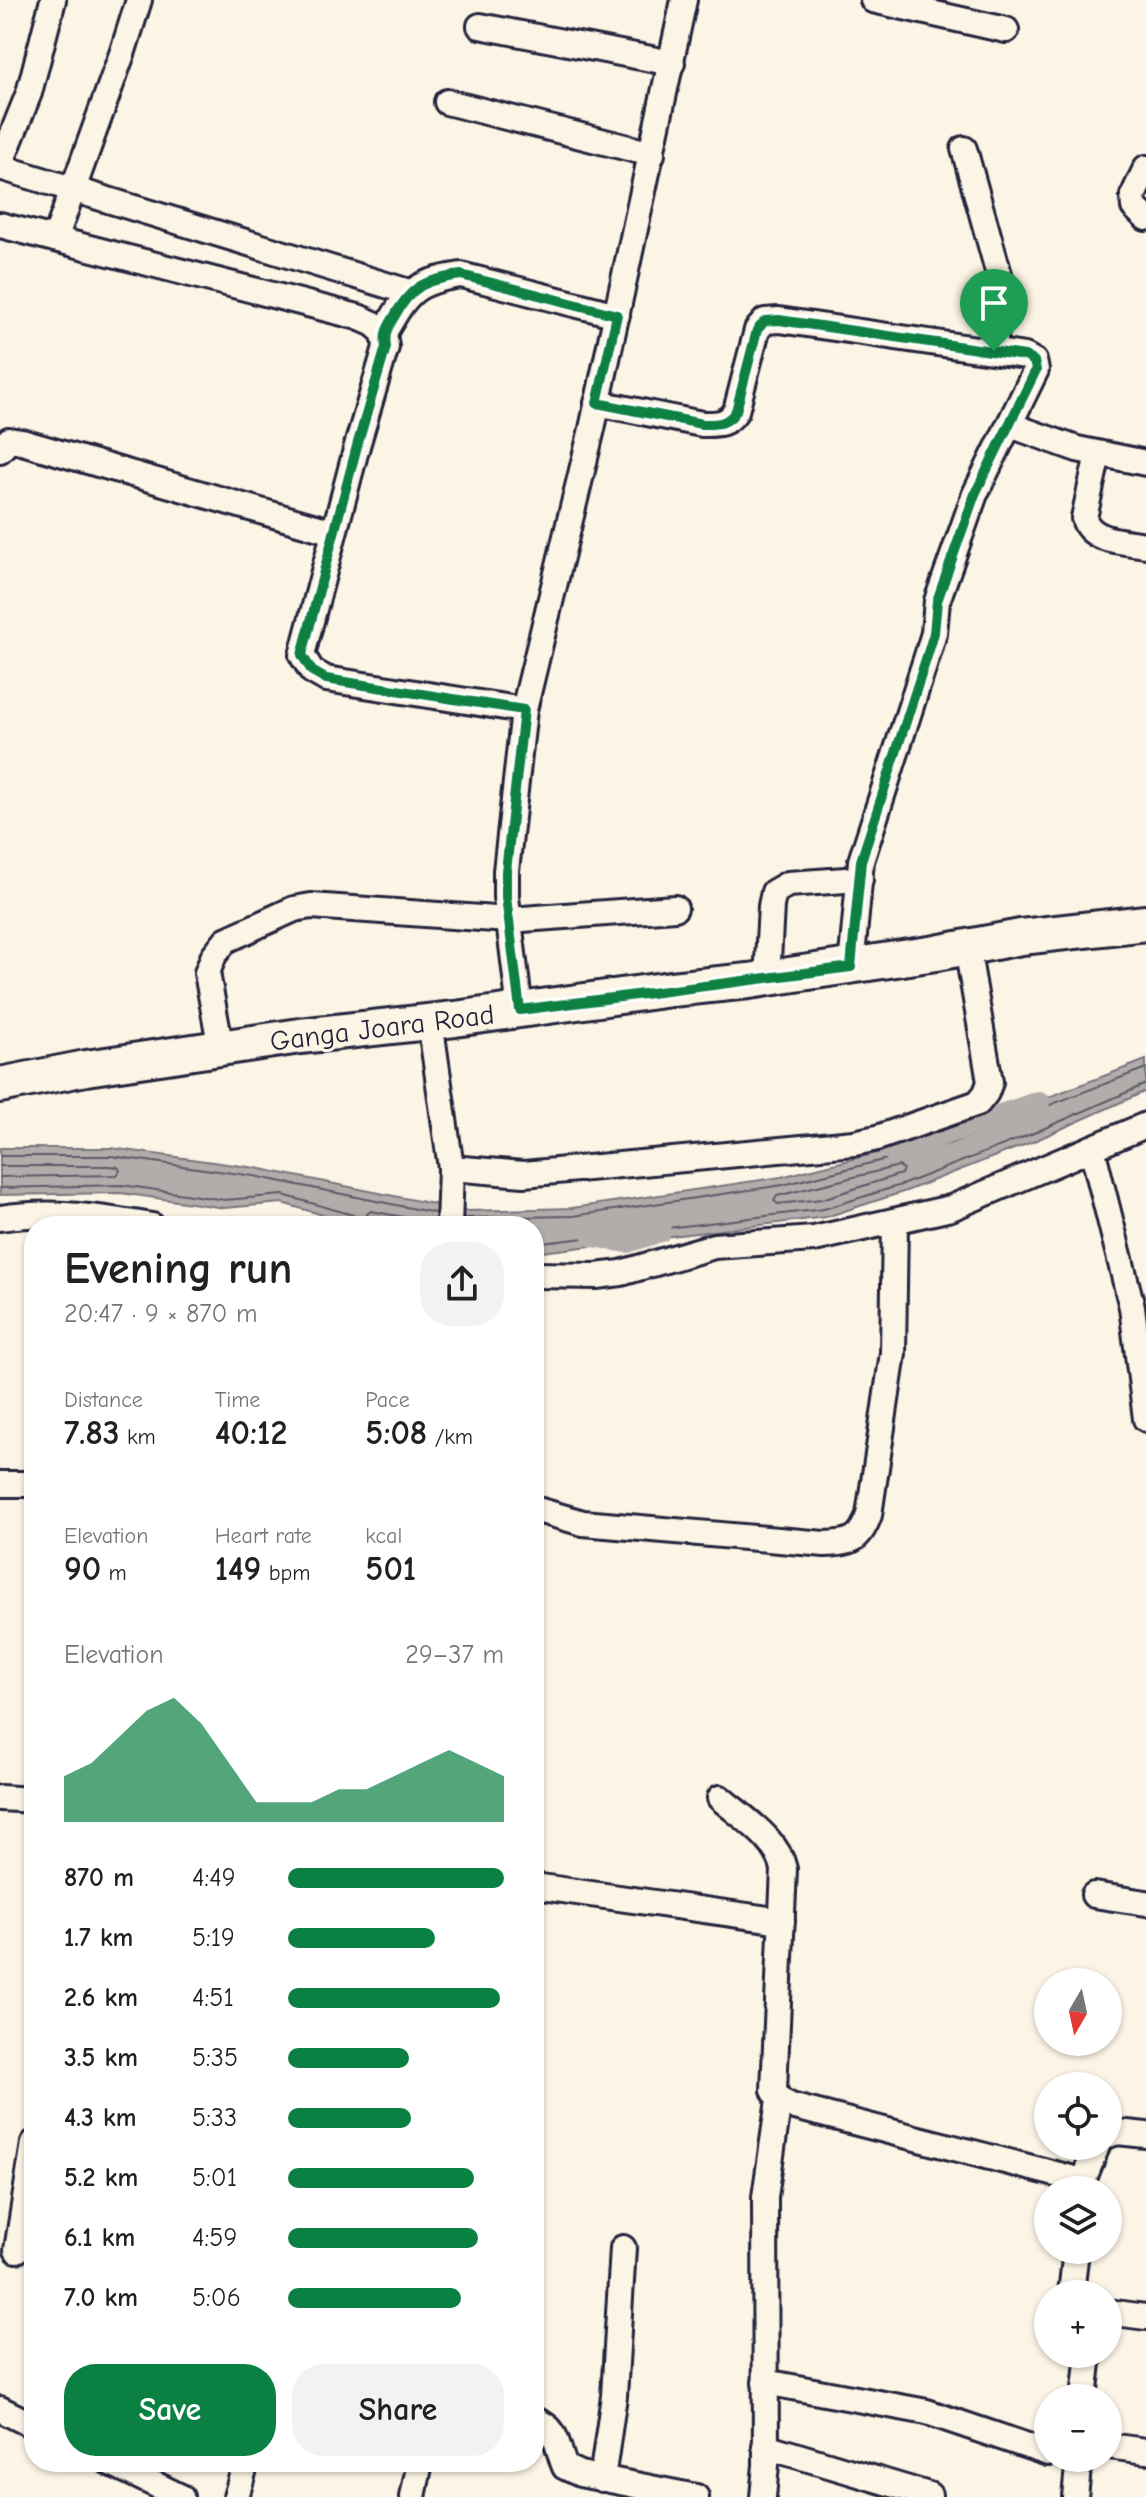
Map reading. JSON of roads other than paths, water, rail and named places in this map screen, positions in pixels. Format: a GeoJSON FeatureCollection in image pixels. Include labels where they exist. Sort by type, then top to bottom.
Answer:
{"type":"FeatureCollection","features":[{"type":"Feature","properties":{"kind":"main road","name":"Ganga Joara Road"},"geometry":{"type":"LineString","coordinates":[[0,1085],[86,1068],[300,1036],[767,979],[1021,937],[1146,923]]}},
{"type":"Feature","properties":{"kind":"street"},"geometry":{"type":"LineString","coordinates":[[53,0],[29,93],[0,166],[409,292]]}},
{"type":"Feature","properties":{"kind":"street"},"geometry":{"type":"LineString","coordinates":[[55,239],[139,0]]}},
{"type":"Feature","properties":{"kind":"street"},"geometry":{"type":"LineString","coordinates":[[520,1010],[506,871],[524,710],[617,315],[684,0]]}},
{"type":"Feature","properties":{"kind":"street"},"geometry":{"type":"LineString","coordinates":[[873,0],[1006,30]]}},
{"type":"Feature","properties":{"kind":"street"},"geometry":{"type":"LineString","coordinates":[[480,26],[672,63]]}},
{"type":"Feature","properties":{"kind":"street"},"geometry":{"type":"LineString","coordinates":[[447,102],[652,154]]}},
{"type":"Feature","properties":{"kind":"street"},"geometry":{"type":"LineString","coordinates":[[964,149],[1000,278],[994,351]]}},
{"type":"Feature","properties":{"kind":"street"},"geometry":{"type":"LineString","coordinates":[[1146,168],[1133,196],[1134,207],[1146,218]]}},
{"type":"Feature","properties":{"kind":"street"},"geometry":{"type":"LineString","coordinates":[[0,225],[358,317],[374,324],[384,333]]}},
{"type":"Feature","properties":{"kind":"street"},"geometry":{"type":"LineString","coordinates":[[524,710],[326,679],[312,671],[302,655],[304,643],[386,347],[384,333],[409,292],[447,277],[461,275],[617,315]]}},
{"type":"Feature","properties":{"kind":"street"},"geometry":{"type":"LineString","coordinates":[[597,403],[702,424],[719,424],[730,420],[736,411],[757,330],[765,321],[779,320],[994,351],[1025,356],[1034,361],[1036,370],[983,474],[941,588],[928,653],[867,840],[851,967]]}},
{"type":"Feature","properties":{"kind":"street"},"geometry":{"type":"LineString","coordinates":[[1010,425],[1098,454],[1146,463]]}},
{"type":"Feature","properties":{"kind":"street"},"geometry":{"type":"LineString","coordinates":[[0,450],[9,440],[22,442],[333,532]]}},
{"type":"Feature","properties":{"kind":"street"},"geometry":{"type":"LineString","coordinates":[[1098,454],[1084,518],[1087,529],[1094,534],[1146,545]]}},
{"type":"Feature","properties":{"kind":"street"},"geometry":{"type":"LineString","coordinates":[[767,979],[774,892],[788,884],[860,879]]}},
{"type":"Feature","properties":{"kind":"street"},"geometry":{"type":"LineString","coordinates":[[221,1049],[207,973],[214,955],[226,940],[294,909],[311,906],[509,920],[675,908]]}},
{"type":"Feature","properties":{"kind":"street"},"geometry":{"type":"LineString","coordinates":[[451,1168],[524,1174],[854,1143],[978,1103],[990,1082],[967,947]]}},
{"type":"Feature","properties":{"kind":"street"},"geometry":{"type":"LineString","coordinates":[[430,1021],[451,1168],[449,1216]]}},
{"type":"Feature","properties":{"kind":"street"},"geometry":{"type":"LineString","coordinates":[[544,1275],[621,1273],[714,1246],[814,1239],[895,1222],[951,1208],[1146,1125]]}},
{"type":"Feature","properties":{"kind":"street"},"geometry":{"type":"LineString","coordinates":[[1092,1148],[1130,1298],[1146,1419]]}},
{"type":"Feature","properties":{"kind":"street"},"geometry":{"type":"LineString","coordinates":[[0,1218],[54,1213],[96,1216]]}},
{"type":"Feature","properties":{"kind":"street"},"geometry":{"type":"LineString","coordinates":[[544,1512],[583,1523],[825,1544],[855,1539],[864,1529],[869,1515],[891,1374],[895,1222]]}},
{"type":"Feature","properties":{"kind":"street"},"geometry":{"type":"LineString","coordinates":[[0,1484],[24,1484]]}},
{"type":"Feature","properties":{"kind":"street"},"geometry":{"type":"LineString","coordinates":[[0,1798],[24,1799]]}},
{"type":"Feature","properties":{"kind":"street"},"geometry":{"type":"LineString","coordinates":[[720,1798],[781,1854],[784,1869],[774,2090],[779,2100],[765,2197],[763,2497]]}},
{"type":"Feature","properties":{"kind":"street"},"geometry":{"type":"LineString","coordinates":[[544,1887],[782,1921]]}},
{"type":"Feature","properties":{"kind":"street"},"geometry":{"type":"LineString","coordinates":[[1094,1895],[1146,1903]]}},
{"type":"Feature","properties":{"kind":"street"},"geometry":{"type":"LineString","coordinates":[[779,2100],[791,2106],[1063,2176]]}},
{"type":"Feature","properties":{"kind":"street"},"geometry":{"type":"LineString","coordinates":[[1122,2133],[1146,2135]]}},
{"type":"Feature","properties":{"kind":"street"},"geometry":{"type":"LineString","coordinates":[[17,2250],[24,2206]]}},
{"type":"Feature","properties":{"kind":"street"},"geometry":{"type":"LineString","coordinates":[[586,2483],[614,2396],[623,2248]]}},
{"type":"Feature","properties":{"kind":"street"},"geometry":{"type":"LineString","coordinates":[[1122,2314],[1146,2317]]}},
{"type":"Feature","properties":{"kind":"street"},"geometry":{"type":"LineString","coordinates":[[765,2382],[927,2412],[1034,2448]]}},
{"type":"Feature","properties":{"kind":"street"},"geometry":{"type":"LineString","coordinates":[[0,2409],[24,2421]]}},
{"type":"Feature","properties":{"kind":"street"},"geometry":{"type":"LineString","coordinates":[[544,2423],[559,2442],[565,2467],[586,2483],[696,2497]]}},
{"type":"Feature","properties":{"kind":"street"},"geometry":{"type":"LineString","coordinates":[[765,2446],[929,2495]]}},
{"type":"Feature","properties":{"kind":"street"},"geometry":{"type":"LineString","coordinates":[[1122,2448],[1146,2451]]}},
{"type":"Feature","properties":{"kind":"street"},"geometry":{"type":"LineString","coordinates":[[130,2472],[181,2497]]}},
{"type":"Feature","properties":{"kind":"street"},"geometry":{"type":"LineString","coordinates":[[236,2497],[243,2472]]}},
{"type":"Feature","properties":{"kind":"street"},"geometry":{"type":"LineString","coordinates":[[413,2497],[418,2472]]}},
{"type":"Feature","properties":{"kind":"street"},"geometry":{"type":"LineString","coordinates":[[1074,2472],[1075,2497]]}},
{"type":"Feature","properties":{"kind":"water"},"geometry":{"type":"Polygon","coordinates":[[[1146,1060],[1146,1091],[1032,1142],[906,1191],[826,1217],[544,1252],[544,1216],[327,1216],[282,1203],[225,1208],[121,1193],[0,1195],[0,1148],[111,1148],[256,1168],[468,1211],[572,1208],[781,1177],[949,1135],[1146,1060]]]}},
{"type":"Feature","properties":{"kind":"waterway"},"geometry":{"type":"LineString","coordinates":[[893,1151],[1039,1102]]}},
{"type":"Feature","properties":{"kind":"waterway"},"geometry":{"type":"LineString","coordinates":[[593,1236],[627,1242],[660,1231]]}}]}
